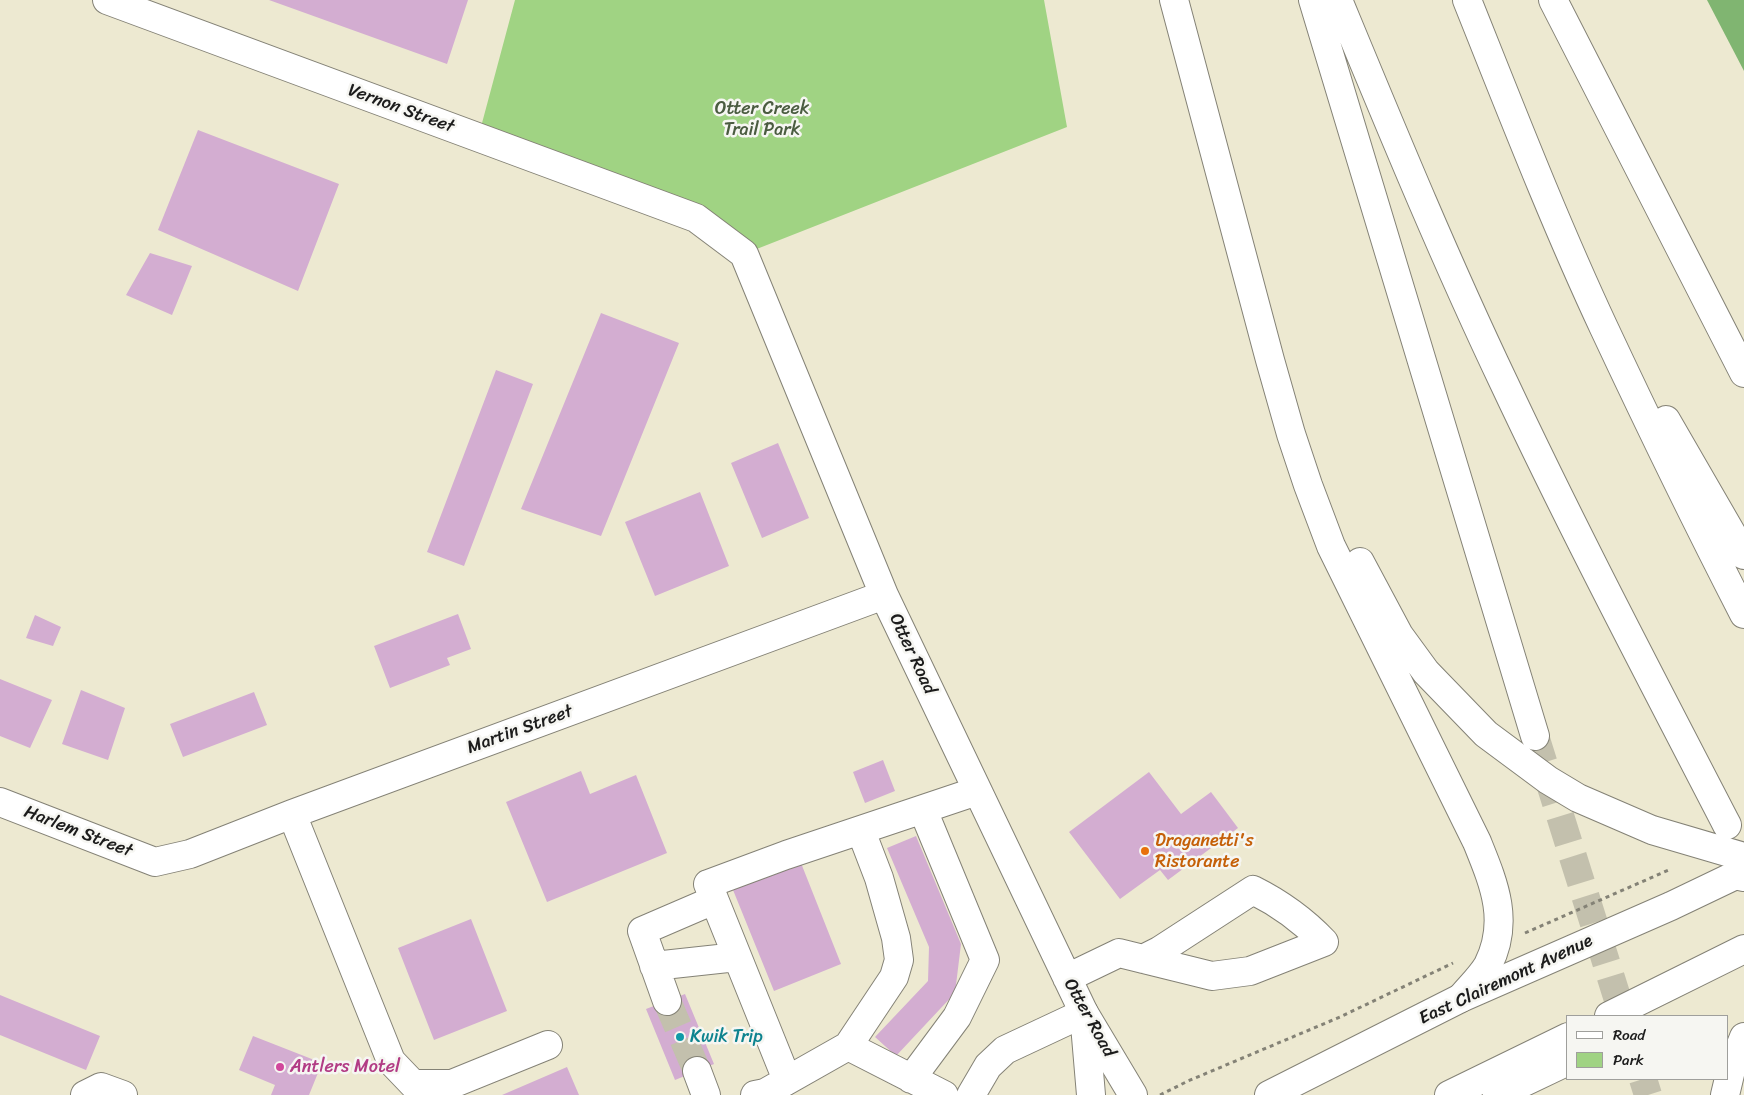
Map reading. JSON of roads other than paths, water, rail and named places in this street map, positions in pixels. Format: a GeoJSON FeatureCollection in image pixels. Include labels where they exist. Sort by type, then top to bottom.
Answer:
{"type":"FeatureCollection","features":[{"type":"Feature","properties":{"kind":"main road","name":"Vernon Street"},"geometry":{"type":"LineString","coordinates":[[107,0],[696,218]]}},
{"type":"Feature","properties":{"kind":"main road"},"geometry":{"type":"LineString","coordinates":[[1174,0],[1270,360],[1308,485],[1331,546],[1477,842],[1492,877],[1498,902],[1500,929],[1487,966],[1461,998]]}},
{"type":"Feature","properties":{"kind":"main road"},"geometry":{"type":"LineString","coordinates":[[1313,0],[1535,736]]}},
{"type":"Feature","properties":{"kind":"main road"},"geometry":{"type":"LineString","coordinates":[[1338,0],[1424,206],[1503,382],[1627,631],[1727,825]]}},
{"type":"Feature","properties":{"kind":"main road"},"geometry":{"type":"LineString","coordinates":[[1467,0],[1527,150],[1603,327],[1697,522],[1744,614]]}},
{"type":"Feature","properties":{"kind":"main road"},"geometry":{"type":"LineString","coordinates":[[1553,0],[1744,374]]}},
{"type":"Feature","properties":{"kind":"main road"},"geometry":{"type":"LineString","coordinates":[[1527,150],[1662,412],[1744,555]]}},
{"type":"Feature","properties":{"kind":"main road","name":"Otter Road"},"geometry":{"type":"LineString","coordinates":[[696,218],[744,254],[884,595],[1084,1013],[1133,1095]]}},
{"type":"Feature","properties":{"kind":"main road"},"geometry":{"type":"LineString","coordinates":[[1270,360],[1314,464],[1372,587],[1400,635],[1426,672],[1486,734],[1548,780],[1578,798],[1742,870]]}},
{"type":"Feature","properties":{"kind":"main road","name":"Martin Street"},"geometry":{"type":"LineString","coordinates":[[155,862],[190,854],[292,814],[884,595]]}},
{"type":"Feature","properties":{"kind":"main road"},"geometry":{"type":"LineString","coordinates":[[861,831],[880,878],[896,938],[899,960],[894,977],[848,1046],[768,1091],[737,958],[708,884],[786,855],[977,791]]}},
{"type":"Feature","properties":{"kind":"main road","name":"Harlem Street"},"geometry":{"type":"LineString","coordinates":[[0,802],[155,862]]}},
{"type":"Feature","properties":{"kind":"main road"},"geometry":{"type":"LineString","coordinates":[[911,1078],[957,1017],[985,960],[923,810]]}},
{"type":"Feature","properties":{"kind":"main road"},"geometry":{"type":"LineString","coordinates":[[292,814],[391,1061],[413,1084],[452,1084],[548,1045]]}},
{"type":"Feature","properties":{"kind":"main road","name":"East Clairemont Avenue"},"geometry":{"type":"LineString","coordinates":[[1270,1095],[1461,998],[1671,906],[1742,870]]}},
{"type":"Feature","properties":{"kind":"main road"},"geometry":{"type":"LineString","coordinates":[[1067,978],[1119,953],[1143,959],[1212,976],[1250,971],[1324,942],[1303,922],[1271,899],[1253,890],[1159,951],[1143,959]]}},
{"type":"Feature","properties":{"kind":"main road"},"geometry":{"type":"LineString","coordinates":[[667,1001],[642,931],[714,900]]}},
{"type":"Feature","properties":{"kind":"main road"},"geometry":{"type":"LineString","coordinates":[[1612,1015],[1744,949]]}},
{"type":"Feature","properties":{"kind":"main road"},"geometry":{"type":"LineString","coordinates":[[654,966],[737,958]]}},
{"type":"Feature","properties":{"kind":"main road"},"geometry":{"type":"LineString","coordinates":[[971,1095],[988,1066],[1005,1050],[1084,1013],[1091,1095]]}},
{"type":"Feature","properties":{"kind":"main road"},"geometry":{"type":"LineString","coordinates":[[1729,1078],[1744,1037]]}},
{"type":"Feature","properties":{"kind":"main road"},"geometry":{"type":"LineString","coordinates":[[1449,1095],[1566,1038]]}},
{"type":"Feature","properties":{"kind":"main road"},"geometry":{"type":"LineString","coordinates":[[848,1046],[944,1095]]}},
{"type":"Feature","properties":{"kind":"main road"},"geometry":{"type":"LineString","coordinates":[[1497,1095],[1566,1062]]}},
{"type":"Feature","properties":{"kind":"main road"},"geometry":{"type":"LineString","coordinates":[[1714,1080],[1717,1095]]}},
{"type":"Feature","properties":{"kind":"main road"},"geometry":{"type":"LineString","coordinates":[[1725,1095],[1729,1080]]}},
{"type":"Feature","properties":{"kind":"main road"},"geometry":{"type":"LineString","coordinates":[[85,1095],[101,1087],[123,1095]]}},
{"type":"Feature","properties":{"kind":"tunnel"},"geometry":{"type":"LineString","coordinates":[[1535,736],[1623,1015]]}},
{"type":"Feature","properties":{"kind":"tunnel"},"geometry":{"type":"LineString","coordinates":[[667,1001],[697,1071]]}},
{"type":"Feature","properties":{"kind":"tunnel"},"geometry":{"type":"LineString","coordinates":[[1643,1080],[1648,1095]]}},
{"type":"Feature","properties":{"kind":"place","name":"Draganetti's Ristorante"},"geometry":{"type":"Point","coordinates":[1145,851]}},
{"type":"Feature","properties":{"kind":"place","name":"Kwik Trip"},"geometry":{"type":"Point","coordinates":[680,1037]}},
{"type":"Feature","properties":{"kind":"place","name":"Antlers Motel"},"geometry":{"type":"Point","coordinates":[280,1067]}},
{"type":"Feature","properties":{"kind":"park label","name":"Otter Creek Trail Park"},"geometry":{"type":"Point","coordinates":[762,119]}}]}
